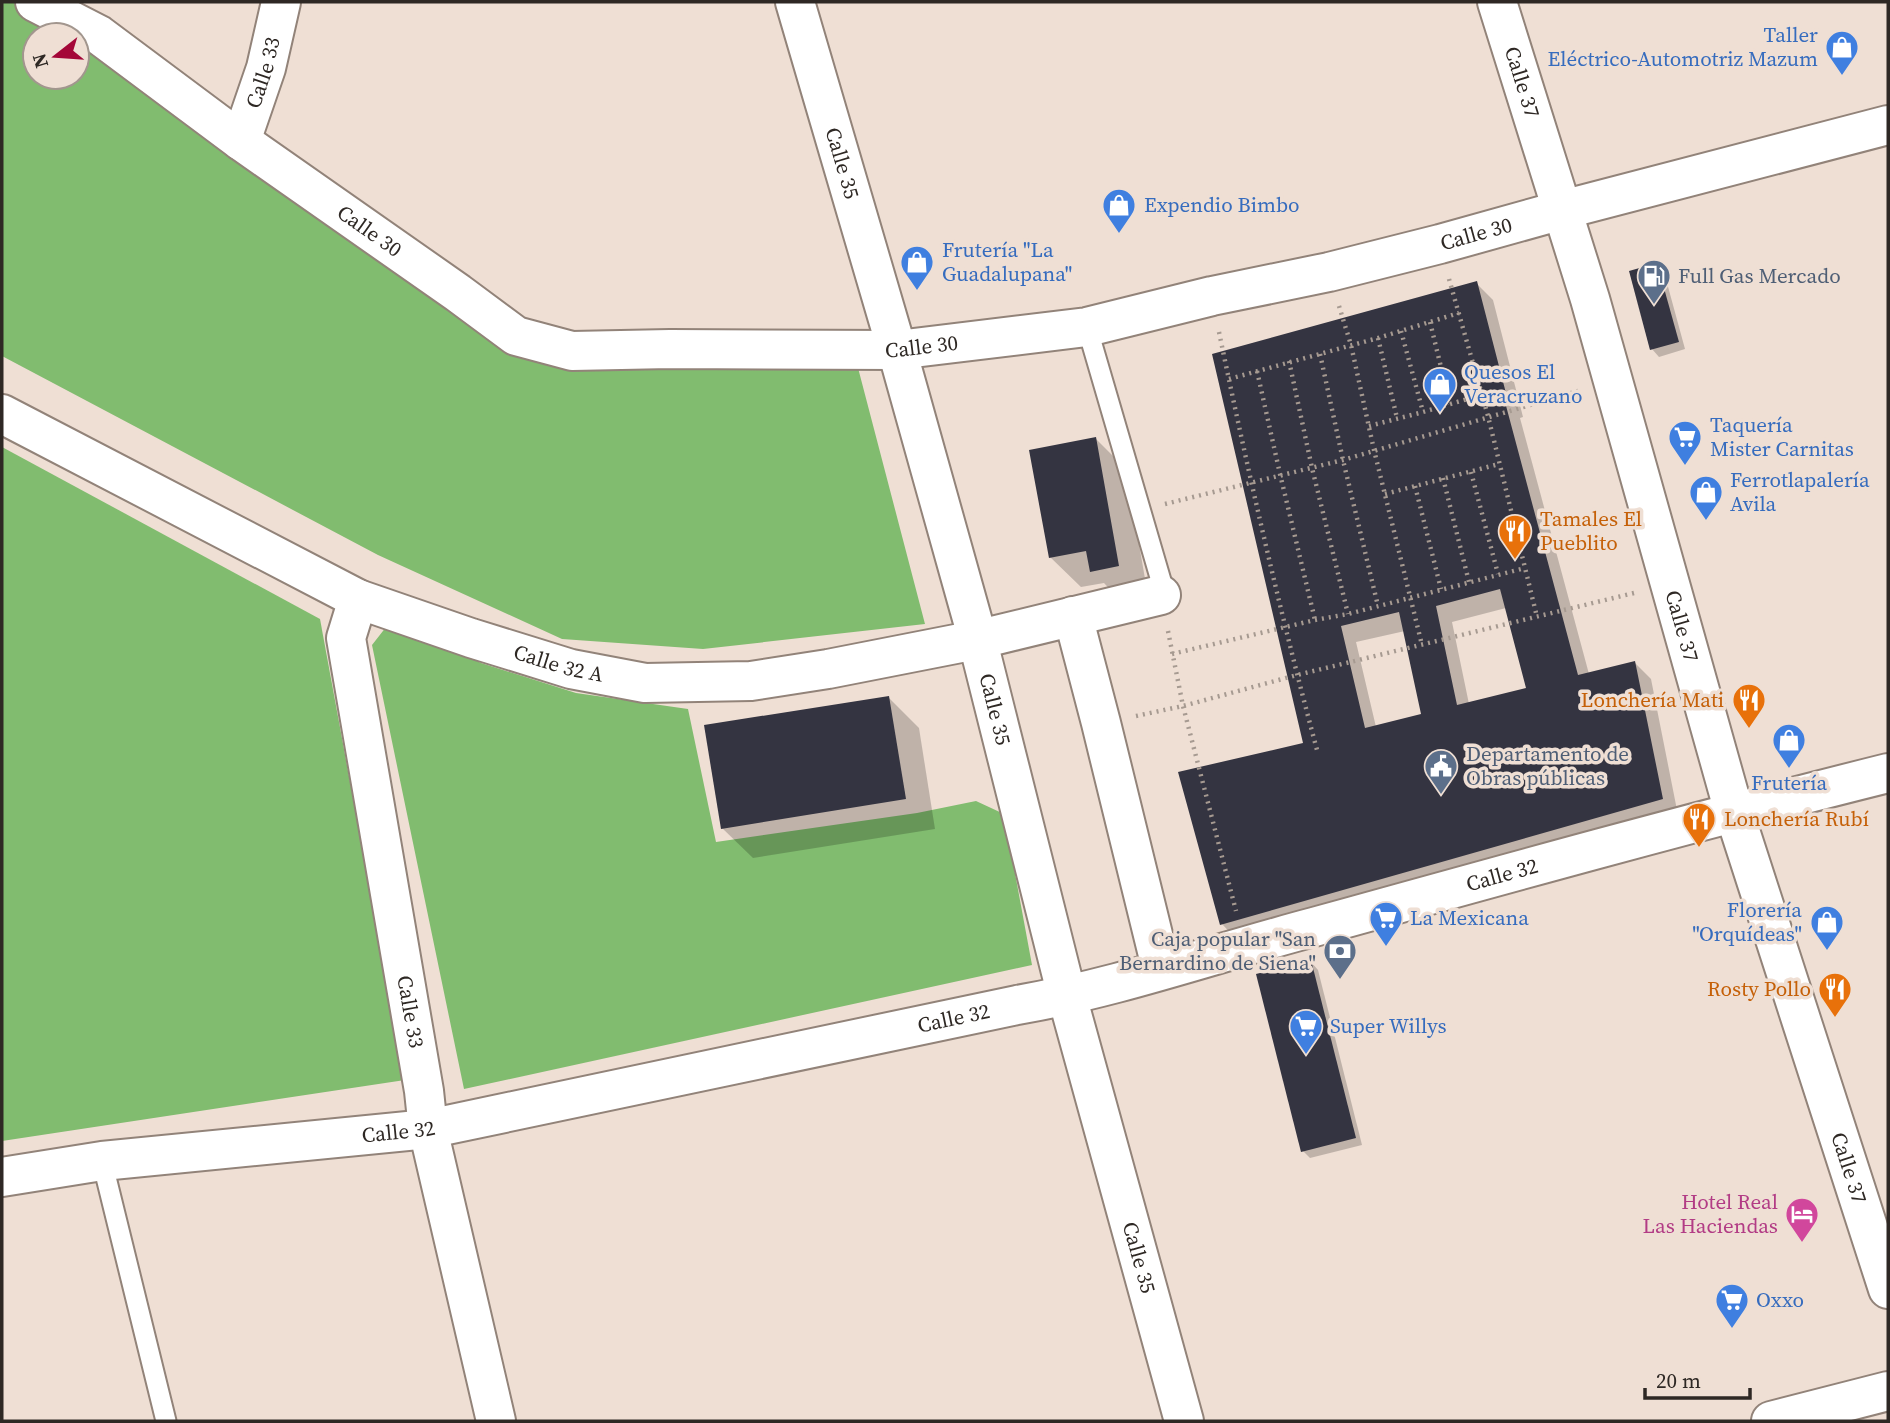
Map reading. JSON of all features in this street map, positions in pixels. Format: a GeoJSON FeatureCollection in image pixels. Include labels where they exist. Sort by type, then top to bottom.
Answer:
{"type":"FeatureCollection","features":[{"type":"Feature","properties":{"kind":"street","name":"Calle 30"},"geometry":{"type":"LineString","coordinates":[[35,2],[99,35],[241,141],[516,336],[572,352],[670,349],[897,350],[1087,327],[1440,244],[1888,125]]}},
{"type":"Feature","properties":{"kind":"street","name":"Calle 33"},"geometry":{"type":"LineString","coordinates":[[241,141],[266,68],[281,2]]}},
{"type":"Feature","properties":{"kind":"street","name":"Calle 35"},"geometry":{"type":"LineString","coordinates":[[795,2],[897,350],[976,640],[1067,996],[1184,1421]]}},
{"type":"Feature","properties":{"kind":"street","name":"Calle 37"},"geometry":{"type":"LineString","coordinates":[[1497,2],[1613,382],[1734,812],[1888,1289]]}},
{"type":"Feature","properties":{"kind":"street","name":"Calle 32 A"},"geometry":{"type":"LineString","coordinates":[[2,414],[358,599],[571,669],[645,683],[751,681],[828,669],[976,640],[1161,595]]}},
{"type":"Feature","properties":{"kind":"street","name":"Calle 33"},"geometry":{"type":"LineString","coordinates":[[358,599],[346,638],[424,1091],[428,1129],[496,1421]]}},
{"type":"Feature","properties":{"kind":"street"},"geometry":{"type":"LineString","coordinates":[[1073,616],[1157,951],[1164,969]]}},
{"type":"Feature","properties":{"kind":"street","name":"Calle 32"},"geometry":{"type":"LineString","coordinates":[[2,1177],[102,1161],[428,1129],[1067,996],[1734,812],[1888,773]]}},
{"type":"Feature","properties":{"kind":"street"},"geometry":{"type":"LineString","coordinates":[[1771,1421],[1888,1391]]}},
{"type":"Feature","properties":{"kind":"lane"},"geometry":{"type":"LineString","coordinates":[[1087,327],[1164,591],[1161,595]]}},
{"type":"Feature","properties":{"kind":"lane"},"geometry":{"type":"LineString","coordinates":[[102,1161],[166,1421]]}},
{"type":"Feature","properties":{"kind":"path"},"geometry":{"type":"LineString","coordinates":[[1440,244],[1488,416],[1536,617]]}},
{"type":"Feature","properties":{"kind":"path"},"geometry":{"type":"LineString","coordinates":[[1328,272],[1351,345],[1422,645]]}},
{"type":"Feature","properties":{"kind":"path"},"geometry":{"type":"LineString","coordinates":[[1212,296],[1251,482],[1317,750]]}},
{"type":"Feature","properties":{"kind":"path"},"geometry":{"type":"LineString","coordinates":[[1229,379],[1459,313]]}},
{"type":"Feature","properties":{"kind":"path"},"geometry":{"type":"LineString","coordinates":[[1430,322],[1450,404]]}},
{"type":"Feature","properties":{"kind":"path"},"geometry":{"type":"LineString","coordinates":[[1401,331],[1423,412]]}},
{"type":"Feature","properties":{"kind":"path"},"geometry":{"type":"LineString","coordinates":[[1378,338],[1397,418]]}},
{"type":"Feature","properties":{"kind":"path"},"geometry":{"type":"LineString","coordinates":[[1320,354],[1378,606]]}},
{"type":"Feature","properties":{"kind":"path"},"geometry":{"type":"LineString","coordinates":[[1289,361],[1348,614]]}},
{"type":"Feature","properties":{"kind":"path"},"geometry":{"type":"LineString","coordinates":[[1257,371],[1315,620]]}},
{"type":"Feature","properties":{"kind":"path"},"geometry":{"type":"LineString","coordinates":[[1141,510],[1343,460],[1613,382]]}},
{"type":"Feature","properties":{"kind":"path"},"geometry":{"type":"LineString","coordinates":[[1369,426],[1481,395]]}},
{"type":"Feature","properties":{"kind":"path"},"geometry":{"type":"LineString","coordinates":[[1385,494],[1500,464]]}},
{"type":"Feature","properties":{"kind":"path"},"geometry":{"type":"LineString","coordinates":[[1471,472],[1498,574]]}},
{"type":"Feature","properties":{"kind":"path"},"geometry":{"type":"LineString","coordinates":[[1443,478],[1469,582]]}},
{"type":"Feature","properties":{"kind":"path"},"geometry":{"type":"LineString","coordinates":[[1415,486],[1441,589]]}},
{"type":"Feature","properties":{"kind":"path"},"geometry":{"type":"LineString","coordinates":[[1172,654],[1348,614],[1525,568]]}},
{"type":"Feature","properties":{"kind":"path"},"geometry":{"type":"LineString","coordinates":[[1101,723],[1183,706],[1297,675],[1670,584]]}},
{"type":"Feature","properties":{"kind":"path"},"geometry":{"type":"LineString","coordinates":[[1161,595],[1183,706],[1245,945]]}},
{"type":"Feature","properties":{"kind":"green space"},"geometry":{"type":"Polygon","coordinates":[[[2,2],[12,2],[50,21],[21,21],[21,91],[91,91],[91,41],[119,55],[503,345],[857,364],[925,624],[703,649],[562,639],[378,555],[2,356],[2,2]]]}},
{"type":"Feature","properties":{"kind":"green space"},"geometry":{"type":"Polygon","coordinates":[[[2,447],[320,619],[405,1080],[2,1141],[2,447]]]}},
{"type":"Feature","properties":{"kind":"green space"},"geometry":{"type":"Polygon","coordinates":[[[390,622],[408,626],[481,663],[576,693],[688,709],[716,842],[917,813],[976,801],[1004,814],[1032,965],[464,1089],[372,645],[390,622]]]}},
{"type":"Feature","properties":{"kind":"building","name":"Full Gas Mercado"},"geometry":{"type":"Polygon","coordinates":[[[1657,263],[1679,342],[1650,350],[1629,271],[1657,263]]]}},
{"type":"Feature","properties":{"kind":"building"},"geometry":{"type":"Polygon","coordinates":[[[1477,281],[1508,401],[1505,402],[1578,675],[1635,661],[1663,799],[1220,925],[1178,772],[1303,743],[1212,354],[1477,281]],[[1500,589],[1436,606],[1457,705],[1526,688],[1500,589]],[[1399,612],[1341,626],[1365,728],[1421,714],[1399,612]]]}},
{"type":"Feature","properties":{"kind":"building"},"geometry":{"type":"Polygon","coordinates":[[[1096,437],[1119,566],[1090,572],[1086,551],[1049,558],[1029,450],[1096,437]]]}},
{"type":"Feature","properties":{"kind":"building"},"geometry":{"type":"Polygon","coordinates":[[[889,696],[906,799],[721,829],[704,725],[889,696]]]}},
{"type":"Feature","properties":{"kind":"building","name":"Super Willys"},"geometry":{"type":"Polygon","coordinates":[[[1311,960],[1356,1138],[1301,1152],[1256,974],[1311,960]]]}},
{"type":"Feature","properties":{"kind":"place","name":"Taller Eléctrico-Automotriz Mazum"},"geometry":{"type":"Point","coordinates":[1842,77]}},
{"type":"Feature","properties":{"kind":"place","name":"Expendio Bimbo"},"geometry":{"type":"Point","coordinates":[1119,235]}},
{"type":"Feature","properties":{"kind":"place","name":"Frutería \"La Guadalupana\""},"geometry":{"type":"Point","coordinates":[917,292]}},
{"type":"Feature","properties":{"kind":"place","name":"Full Gas Mercado"},"geometry":{"type":"Point","coordinates":[1654,306]}},
{"type":"Feature","properties":{"kind":"place","name":"Quesos El Veracruzano"},"geometry":{"type":"Point","coordinates":[1440,414]}},
{"type":"Feature","properties":{"kind":"place","name":"Taquería Mister Carnitas"},"geometry":{"type":"Point","coordinates":[1685,467]}},
{"type":"Feature","properties":{"kind":"place","name":"Ferrotlapalería Avila"},"geometry":{"type":"Point","coordinates":[1706,522]}},
{"type":"Feature","properties":{"kind":"place","name":"Tamales El Pueblito"},"geometry":{"type":"Point","coordinates":[1515,561]}},
{"type":"Feature","properties":{"kind":"place","name":"Lonchería Mati"},"geometry":{"type":"Point","coordinates":[1749,730]}},
{"type":"Feature","properties":{"kind":"place","name":"Frutería"},"geometry":{"type":"Point","coordinates":[1789,770]}},
{"type":"Feature","properties":{"kind":"place","name":"Departamento de Obras públicas"},"geometry":{"type":"Point","coordinates":[1441,796]}},
{"type":"Feature","properties":{"kind":"place","name":"Lonchería Rubí"},"geometry":{"type":"Point","coordinates":[1699,849]}},
{"type":"Feature","properties":{"kind":"place","name":"La Mexicana"},"geometry":{"type":"Point","coordinates":[1386,948]}},
{"type":"Feature","properties":{"kind":"place","name":"Florería \"Orquídeas\""},"geometry":{"type":"Point","coordinates":[1827,952]}},
{"type":"Feature","properties":{"kind":"place","name":"Caja popular \"San Bernardino de Siena\""},"geometry":{"type":"Point","coordinates":[1340,981]}},
{"type":"Feature","properties":{"kind":"place","name":"Rosty Pollo"},"geometry":{"type":"Point","coordinates":[1835,1019]}},
{"type":"Feature","properties":{"kind":"place","name":"Super Willys"},"geometry":{"type":"Point","coordinates":[1306,1056]}},
{"type":"Feature","properties":{"kind":"place","name":"Hotel Real Las Haciendas"},"geometry":{"type":"Point","coordinates":[1802,1244]}},
{"type":"Feature","properties":{"kind":"place","name":"Oxxo"},"geometry":{"type":"Point","coordinates":[1732,1330]}}]}
